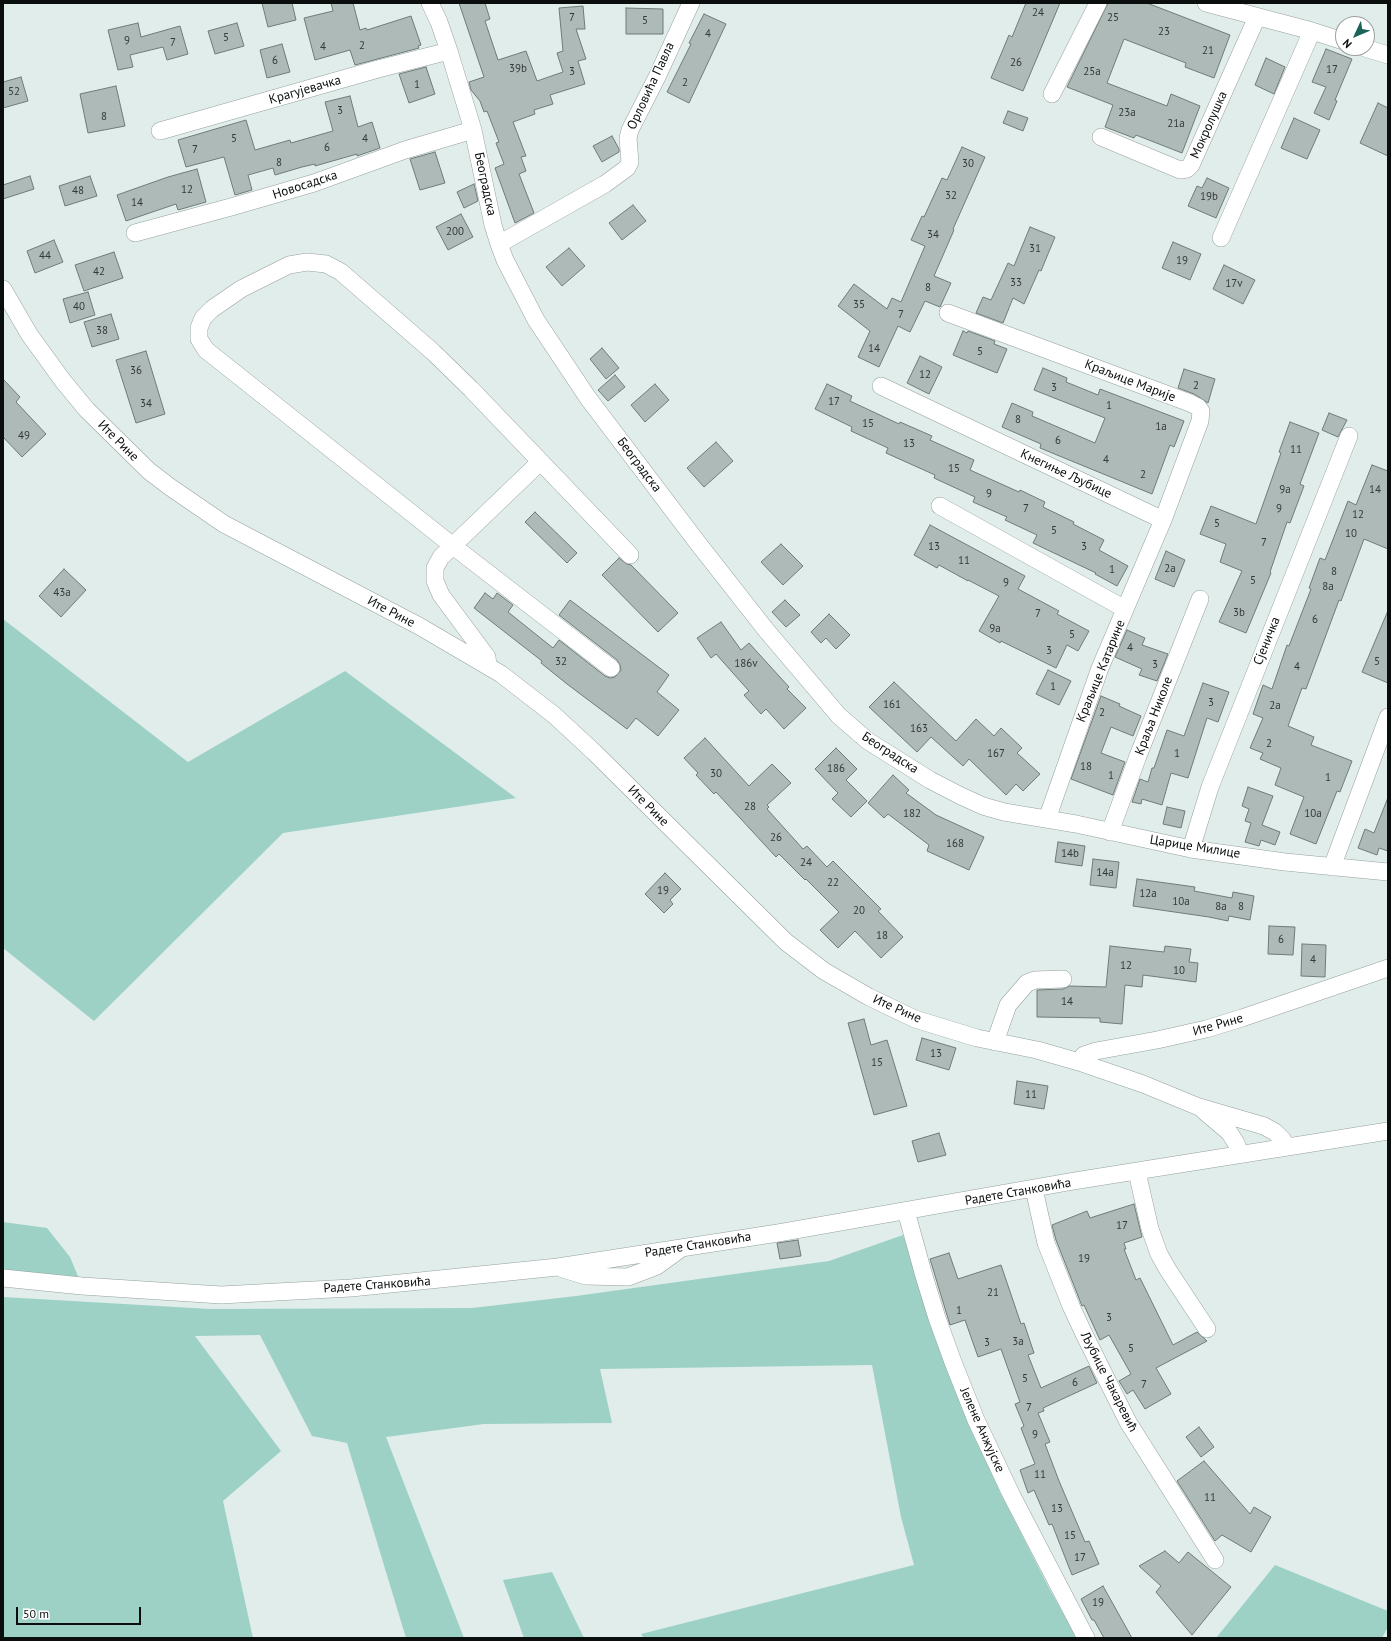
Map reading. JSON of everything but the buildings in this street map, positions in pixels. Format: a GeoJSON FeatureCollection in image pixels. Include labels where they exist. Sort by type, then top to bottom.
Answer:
{"type":"FeatureCollection","features":[{"type":"Feature","properties":{"kind":"street","name":"Београдска"},"geometry":{"type":"LineString","coordinates":[[430,3],[439,22],[449,51],[473,130],[493,225],[505,260],[536,320],[588,398],[766,630],[839,716],[868,741],[930,780],[983,806],[1004,812]]}},
{"type":"Feature","properties":{"kind":"street","name":"Орловића Павла"},"geometry":{"type":"LineString","coordinates":[[499,244],[617,177],[628,168],[630,162],[628,138],[630,130],[692,3]]}},
{"type":"Feature","properties":{"kind":"street"},"geometry":{"type":"LineString","coordinates":[[1052,94],[1098,3]]}},
{"type":"Feature","properties":{"kind":"street"},"geometry":{"type":"LineString","coordinates":[[1206,3],[1335,38]]}},
{"type":"Feature","properties":{"kind":"street","name":"Мокролушка"},"geometry":{"type":"LineString","coordinates":[[1101,137],[1180,170],[1187,169],[1191,165],[1257,17]]}},
{"type":"Feature","properties":{"kind":"street"},"geometry":{"type":"LineString","coordinates":[[1220,238],[1312,31]]}},
{"type":"Feature","properties":{"kind":"street","name":"Крагујевачка"},"geometry":{"type":"LineString","coordinates":[[160,131],[378,69],[449,51]]}},
{"type":"Feature","properties":{"kind":"street"},"geometry":{"type":"LineString","coordinates":[[1375,51],[1388,55]]}},
{"type":"Feature","properties":{"kind":"street","name":"Новосадска"},"geometry":{"type":"LineString","coordinates":[[135,233],[314,183],[405,150],[473,130]]}},
{"type":"Feature","properties":{"kind":"street"},"geometry":{"type":"LineString","coordinates":[[610,668],[453,546],[206,350],[199,339],[198,328],[203,318],[212,309],[241,289],[288,265],[307,262],[326,264],[341,272],[433,352],[630,555]]}},
{"type":"Feature","properties":{"kind":"street","name":"Ите Рине"},"geometry":{"type":"LineString","coordinates":[[3,289],[19,318],[41,351],[87,410],[149,471],[224,524],[419,626],[501,674],[554,715],[594,752],[746,903],[800,954],[824,971],[869,998],[915,1019],[951,1031],[995,1042],[1037,1050],[1078,1062],[1084,1055],[1096,1051],[1206,1029],[1388,968]]}},
{"type":"Feature","properties":{"kind":"street","name":"Краљице Марије"},"geometry":{"type":"LineString","coordinates":[[948,313],[1198,407],[1201,412],[1201,417],[1163,520]]}},
{"type":"Feature","properties":{"kind":"street","name":"Кнегиње Љубице"},"geometry":{"type":"LineString","coordinates":[[881,386],[1163,520]]}},
{"type":"Feature","properties":{"kind":"street","name":"Сјеничка"},"geometry":{"type":"LineString","coordinates":[[1191,849],[1210,787],[1349,436]]}},
{"type":"Feature","properties":{"kind":"street"},"geometry":{"type":"LineString","coordinates":[[488,666],[487,657],[441,595],[435,581],[435,568],[442,557],[540,462]]}},
{"type":"Feature","properties":{"kind":"street","name":"Краљице Катарине"},"geometry":{"type":"LineString","coordinates":[[940,506],[1125,609],[1100,668],[1047,819]]}},
{"type":"Feature","properties":{"kind":"street"},"geometry":{"type":"LineString","coordinates":[[1125,609],[1163,520]]}},
{"type":"Feature","properties":{"kind":"street","name":"Краља Николе"},"geometry":{"type":"LineString","coordinates":[[1110,832],[1138,756],[1200,599]]}},
{"type":"Feature","properties":{"kind":"street"},"geometry":{"type":"LineString","coordinates":[[1332,867],[1388,717]]}},
{"type":"Feature","properties":{"kind":"street","name":"Царице Милице"},"geometry":{"type":"LineString","coordinates":[[1004,812],[1047,819],[1191,849],[1332,867],[1388,872]]}},
{"type":"Feature","properties":{"kind":"street"},"geometry":{"type":"LineString","coordinates":[[995,1042],[1008,1005],[1027,983],[1035,980],[1063,979]]}},
{"type":"Feature","properties":{"kind":"street"},"geometry":{"type":"LineString","coordinates":[[1078,1062],[1143,1084],[1199,1107],[1264,1126],[1275,1132],[1286,1146]]}},
{"type":"Feature","properties":{"kind":"street"},"geometry":{"type":"LineString","coordinates":[[1199,1107],[1229,1132],[1236,1143],[1240,1154]]}},
{"type":"Feature","properties":{"kind":"street","name":"Радете Станковића"},"geometry":{"type":"LineString","coordinates":[[3,1278],[82,1286],[221,1295],[351,1288],[558,1267],[680,1249],[1286,1146],[1388,1131]]}},
{"type":"Feature","properties":{"kind":"street"},"geometry":{"type":"LineString","coordinates":[[1137,1172],[1150,1229],[1159,1254],[1207,1329]]}},
{"type":"Feature","properties":{"kind":"street","name":"Љубице Чакаревић"},"geometry":{"type":"LineString","coordinates":[[1034,1189],[1046,1243],[1071,1306],[1084,1334],[1128,1422],[1215,1560]]}},
{"type":"Feature","properties":{"kind":"street","name":"Јелене Анжујске"},"geometry":{"type":"LineString","coordinates":[[906,1211],[937,1318],[976,1420],[1012,1496],[1086,1638]]}},
{"type":"Feature","properties":{"kind":"green space"},"geometry":{"type":"Polygon","coordinates":[[[3,619],[188,762],[345,671],[516,798],[283,833],[94,1021],[3,948],[3,619]]]}},
{"type":"Feature","properties":{"kind":"green space"},"geometry":{"type":"Polygon","coordinates":[[[3,1222],[47,1228],[70,1257],[82,1286],[3,1278],[3,1222]]]}},
{"type":"Feature","properties":{"kind":"green space"},"geometry":{"type":"Polygon","coordinates":[[[903,1235],[965,1414],[1000,1492],[1049,1588],[1077,1638],[644,1638],[641,1634],[914,1565],[901,1517],[872,1365],[600,1369],[612,1423],[484,1424],[386,1437],[464,1638],[406,1638],[347,1443],[312,1436],[260,1335],[195,1336],[281,1451],[223,1501],[253,1638],[3,1638],[3,1297],[210,1309],[472,1308],[576,1296],[829,1261],[903,1235]]]}},
{"type":"Feature","properties":{"kind":"green space"},"geometry":{"type":"Polygon","coordinates":[[[1275,1565],[1388,1611],[1388,1627],[1382,1638],[1216,1638],[1275,1565]]]}},
{"type":"Feature","properties":{"kind":"green space"},"geometry":{"type":"Polygon","coordinates":[[[552,1572],[584,1638],[524,1638],[503,1580],[552,1572]]]}}]}
